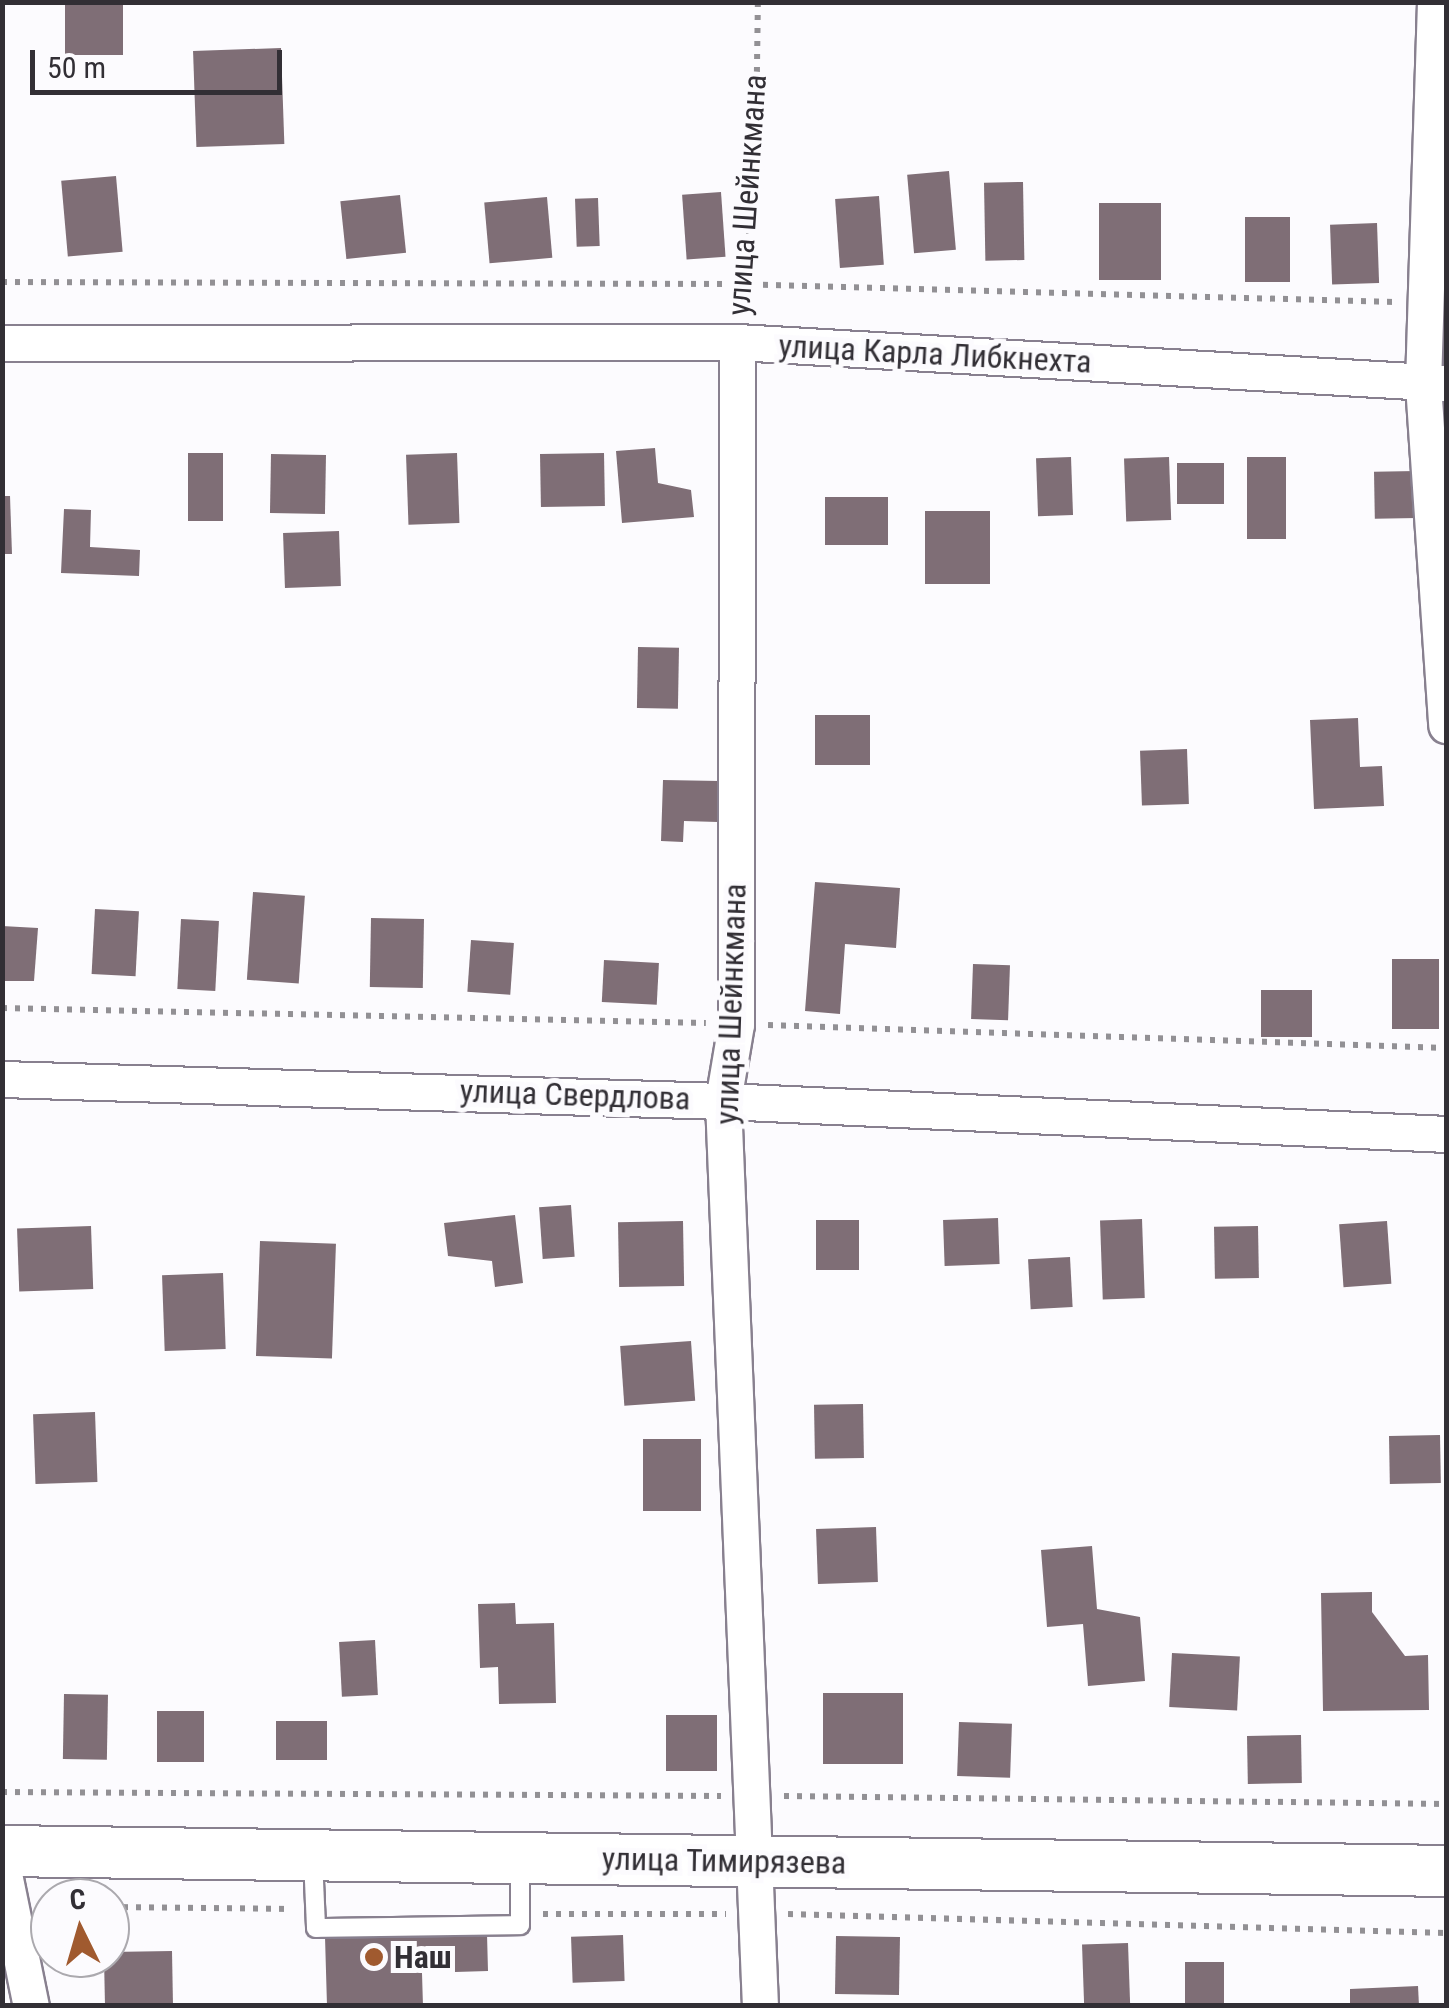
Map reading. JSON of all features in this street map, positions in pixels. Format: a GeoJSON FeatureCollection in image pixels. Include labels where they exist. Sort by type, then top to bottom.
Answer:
{"type":"FeatureCollection","features":[{"type":"Feature","properties":{"kind":"main road","name":"улица Тимирязева"},"geometry":{"type":"LineString","coordinates":[[2,1851],[1446,1871]]}},
{"type":"Feature","properties":{"kind":"street"},"geometry":{"type":"LineString","coordinates":[[1435,2],[1428,303],[1435,383],[1446,725]]}},
{"type":"Feature","properties":{"kind":"street","name":"улица Карла Либкнехта"},"geometry":{"type":"LineString","coordinates":[[2,343],[737,342],[1435,383]]}},
{"type":"Feature","properties":{"kind":"street","name":"улица Шейнкмана"},"geometry":{"type":"LineString","coordinates":[[737,342],[736,1024],[723,1101],[760,2006]]}},
{"type":"Feature","properties":{"kind":"street","name":"улица Свердлова"},"geometry":{"type":"LineString","coordinates":[[2,1079],[723,1101],[1446,1134]]}},
{"type":"Feature","properties":{"kind":"street"},"geometry":{"type":"LineString","coordinates":[[2,1864],[31,2006]]}},
{"type":"Feature","properties":{"kind":"lane"},"geometry":{"type":"LineString","coordinates":[[313,1853],[316,1928],[520,1924],[520,1857]]}},
{"type":"Feature","properties":{"kind":"path","name":"улица Шейнкмана"},"geometry":{"type":"LineString","coordinates":[[737,342],[737,284],[756,136],[758,2]]}},
{"type":"Feature","properties":{"kind":"path"},"geometry":{"type":"LineString","coordinates":[[2,282],[737,284],[1428,303]]}},
{"type":"Feature","properties":{"kind":"building"},"geometry":{"type":"Polygon","coordinates":[[[65,2],[123,2],[123,55],[65,55],[65,2]]]}},
{"type":"Feature","properties":{"kind":"building"},"geometry":{"type":"Polygon","coordinates":[[[281,48],[284,144],[196,147],[193,51],[281,48]]]}},
{"type":"Feature","properties":{"kind":"building"},"geometry":{"type":"Polygon","coordinates":[[[949,171],[956,250],[914,253],[907,175],[949,171]]]}},
{"type":"Feature","properties":{"kind":"building"},"geometry":{"type":"Polygon","coordinates":[[[116,176],[123,252],[68,257],[61,181],[116,176]]]}},
{"type":"Feature","properties":{"kind":"building"},"geometry":{"type":"Polygon","coordinates":[[[1023,182],[1024,260],[985,261],[984,183],[1023,182]]]}},
{"type":"Feature","properties":{"kind":"building"},"geometry":{"type":"Polygon","coordinates":[[[721,192],[726,257],[687,260],[682,195],[721,192]]]}},
{"type":"Feature","properties":{"kind":"building"},"geometry":{"type":"Polygon","coordinates":[[[400,195],[406,253],[346,259],[340,201],[400,195]]]}},
{"type":"Feature","properties":{"kind":"building"},"geometry":{"type":"Polygon","coordinates":[[[879,196],[884,265],[840,268],[835,199],[879,196]]]}},
{"type":"Feature","properties":{"kind":"building"},"geometry":{"type":"Polygon","coordinates":[[[547,197],[552,258],[490,263],[484,202],[547,197]]]}},
{"type":"Feature","properties":{"kind":"building"},"geometry":{"type":"Polygon","coordinates":[[[598,198],[600,246],[577,247],[575,199],[598,198]]]}},
{"type":"Feature","properties":{"kind":"building"},"geometry":{"type":"Polygon","coordinates":[[[1099,203],[1161,203],[1161,280],[1099,280],[1099,203]]]}},
{"type":"Feature","properties":{"kind":"building"},"geometry":{"type":"Polygon","coordinates":[[[1245,217],[1290,217],[1290,282],[1245,282],[1245,217]]]}},
{"type":"Feature","properties":{"kind":"building"},"geometry":{"type":"Polygon","coordinates":[[[1377,223],[1379,283],[1332,285],[1330,225],[1377,223]]]}},
{"type":"Feature","properties":{"kind":"building"},"geometry":{"type":"Polygon","coordinates":[[[655,448],[658,483],[691,490],[694,517],[622,523],[616,451],[655,448]]]}},
{"type":"Feature","properties":{"kind":"building"},"geometry":{"type":"Polygon","coordinates":[[[188,453],[223,453],[223,521],[188,521],[188,453]]]}},
{"type":"Feature","properties":{"kind":"building"},"geometry":{"type":"Polygon","coordinates":[[[457,453],[459,523],[408,525],[406,455],[457,453]]]}},
{"type":"Feature","properties":{"kind":"building"},"geometry":{"type":"Polygon","coordinates":[[[604,453],[605,506],[541,507],[540,454],[604,453]]]}},
{"type":"Feature","properties":{"kind":"building"},"geometry":{"type":"Polygon","coordinates":[[[271,454],[326,455],[325,514],[270,513],[271,454]]]}},
{"type":"Feature","properties":{"kind":"building"},"geometry":{"type":"Polygon","coordinates":[[[1071,457],[1073,515],[1038,516],[1036,458],[1071,457]]]}},
{"type":"Feature","properties":{"kind":"building"},"geometry":{"type":"Polygon","coordinates":[[[1169,457],[1171,520],[1126,522],[1124,459],[1169,457]]]}},
{"type":"Feature","properties":{"kind":"building"},"geometry":{"type":"Polygon","coordinates":[[[1247,457],[1286,457],[1286,539],[1247,539],[1247,457]]]}},
{"type":"Feature","properties":{"kind":"building"},"geometry":{"type":"Polygon","coordinates":[[[1177,463],[1224,463],[1224,504],[1177,504],[1177,463]]]}},
{"type":"Feature","properties":{"kind":"building"},"geometry":{"type":"Polygon","coordinates":[[[1416,471],[1417,518],[1375,519],[1374,472],[1416,471]]]}},
{"type":"Feature","properties":{"kind":"building"},"geometry":{"type":"Polygon","coordinates":[[[2,496],[10,496],[12,554],[2,554],[2,496]]]}},
{"type":"Feature","properties":{"kind":"building"},"geometry":{"type":"Polygon","coordinates":[[[825,497],[888,497],[888,545],[825,545],[825,497]]]}},
{"type":"Feature","properties":{"kind":"building"},"geometry":{"type":"Polygon","coordinates":[[[64,509],[91,510],[90,547],[140,550],[139,576],[61,573],[64,509]]]}},
{"type":"Feature","properties":{"kind":"building"},"geometry":{"type":"Polygon","coordinates":[[[925,511],[990,511],[990,584],[925,584],[925,511]]]}},
{"type":"Feature","properties":{"kind":"building"},"geometry":{"type":"Polygon","coordinates":[[[339,531],[341,586],[285,588],[283,533],[339,531]]]}},
{"type":"Feature","properties":{"kind":"building"},"geometry":{"type":"Polygon","coordinates":[[[638,647],[679,648],[678,709],[637,708],[638,647]]]}},
{"type":"Feature","properties":{"kind":"building"},"geometry":{"type":"Polygon","coordinates":[[[815,715],[870,715],[870,765],[815,765],[815,715]]]}},
{"type":"Feature","properties":{"kind":"building"},"geometry":{"type":"Polygon","coordinates":[[[1358,718],[1360,767],[1382,766],[1384,806],[1314,809],[1310,720],[1358,718]]]}},
{"type":"Feature","properties":{"kind":"building"},"geometry":{"type":"Polygon","coordinates":[[[1187,749],[1189,804],[1142,806],[1140,751],[1187,749]]]}},
{"type":"Feature","properties":{"kind":"building"},"geometry":{"type":"Polygon","coordinates":[[[663,780],[719,781],[718,822],[684,821],[683,842],[661,841],[663,780]]]}},
{"type":"Feature","properties":{"kind":"building"},"geometry":{"type":"Polygon","coordinates":[[[815,882],[900,888],[896,948],[845,944],[840,1014],[805,1011],[815,882]]]}},
{"type":"Feature","properties":{"kind":"building"},"geometry":{"type":"Polygon","coordinates":[[[253,892],[305,896],[299,983],[247,980],[253,892]]]}},
{"type":"Feature","properties":{"kind":"building"},"geometry":{"type":"Polygon","coordinates":[[[95,909],[139,911],[136,976],[92,974],[95,909]]]}},
{"type":"Feature","properties":{"kind":"building"},"geometry":{"type":"Polygon","coordinates":[[[371,918],[424,919],[423,988],[370,987],[371,918]]]}},
{"type":"Feature","properties":{"kind":"building"},"geometry":{"type":"Polygon","coordinates":[[[181,919],[219,921],[215,991],[177,989],[181,919]]]}},
{"type":"Feature","properties":{"kind":"building"},"geometry":{"type":"Polygon","coordinates":[[[2,926],[38,928],[34,981],[2,981],[2,926]]]}},
{"type":"Feature","properties":{"kind":"building"},"geometry":{"type":"Polygon","coordinates":[[[471,940],[514,943],[510,995],[467,992],[471,940]]]}},
{"type":"Feature","properties":{"kind":"building"},"geometry":{"type":"Polygon","coordinates":[[[1392,959],[1439,959],[1439,1029],[1392,1029],[1392,959]]]}},
{"type":"Feature","properties":{"kind":"building"},"geometry":{"type":"Polygon","coordinates":[[[604,960],[659,963],[657,1005],[602,1002],[604,960]]]}},
{"type":"Feature","properties":{"kind":"building"},"geometry":{"type":"Polygon","coordinates":[[[973,964],[1010,965],[1008,1020],[971,1019],[973,964]]]}},
{"type":"Feature","properties":{"kind":"building"},"geometry":{"type":"Polygon","coordinates":[[[1261,990],[1312,990],[1312,1037],[1261,1037],[1261,990]]]}},
{"type":"Feature","properties":{"kind":"building"},"geometry":{"type":"Polygon","coordinates":[[[571,1205],[575,1257],[543,1259],[539,1207],[571,1205]]]}},
{"type":"Feature","properties":{"kind":"building"},"geometry":{"type":"Polygon","coordinates":[[[515,1215],[523,1283],[495,1287],[492,1261],[448,1256],[444,1223],[515,1215]]]}},
{"type":"Feature","properties":{"kind":"building"},"geometry":{"type":"Polygon","coordinates":[[[998,1218],[1000,1264],[945,1266],[943,1220],[998,1218]]]}},
{"type":"Feature","properties":{"kind":"building"},"geometry":{"type":"Polygon","coordinates":[[[1142,1219],[1145,1298],[1103,1299],[1100,1220],[1142,1219]]]}},
{"type":"Feature","properties":{"kind":"building"},"geometry":{"type":"Polygon","coordinates":[[[816,1220],[859,1220],[859,1270],[816,1270],[816,1220]]]}},
{"type":"Feature","properties":{"kind":"building"},"geometry":{"type":"Polygon","coordinates":[[[683,1221],[684,1286],[619,1287],[618,1222],[683,1221]]]}},
{"type":"Feature","properties":{"kind":"building"},"geometry":{"type":"Polygon","coordinates":[[[1387,1221],[1391,1284],[1344,1287],[1339,1224],[1387,1221]]]}},
{"type":"Feature","properties":{"kind":"building"},"geometry":{"type":"Polygon","coordinates":[[[91,1226],[93,1289],[19,1292],[17,1229],[91,1226]]]}},
{"type":"Feature","properties":{"kind":"building"},"geometry":{"type":"Polygon","coordinates":[[[1258,1226],[1259,1278],[1215,1279],[1214,1227],[1258,1226]]]}},
{"type":"Feature","properties":{"kind":"building"},"geometry":{"type":"Polygon","coordinates":[[[260,1241],[336,1244],[332,1359],[256,1356],[260,1241]]]}},
{"type":"Feature","properties":{"kind":"building"},"geometry":{"type":"Polygon","coordinates":[[[1070,1257],[1073,1307],[1031,1309],[1028,1259],[1070,1257]]]}},
{"type":"Feature","properties":{"kind":"building"},"geometry":{"type":"Polygon","coordinates":[[[223,1273],[226,1349],[165,1351],[162,1275],[223,1273]]]}},
{"type":"Feature","properties":{"kind":"building"},"geometry":{"type":"Polygon","coordinates":[[[691,1341],[695,1401],[624,1406],[620,1346],[691,1341]]]}},
{"type":"Feature","properties":{"kind":"building"},"geometry":{"type":"Polygon","coordinates":[[[863,1404],[864,1458],[815,1459],[814,1405],[863,1404]]]}},
{"type":"Feature","properties":{"kind":"building"},"geometry":{"type":"Polygon","coordinates":[[[95,1412],[97,1482],[35,1484],[33,1414],[95,1412]]]}},
{"type":"Feature","properties":{"kind":"building"},"geometry":{"type":"Polygon","coordinates":[[[1440,1435],[1441,1483],[1390,1484],[1389,1436],[1440,1435]]]}},
{"type":"Feature","properties":{"kind":"building"},"geometry":{"type":"Polygon","coordinates":[[[643,1439],[701,1439],[701,1511],[643,1511],[643,1439]]]}},
{"type":"Feature","properties":{"kind":"building"},"geometry":{"type":"Polygon","coordinates":[[[876,1527],[878,1582],[818,1584],[816,1529],[876,1527]]]}},
{"type":"Feature","properties":{"kind":"building"},"geometry":{"type":"Polygon","coordinates":[[[1092,1546],[1097,1609],[1140,1617],[1145,1681],[1088,1686],[1083,1624],[1047,1627],[1041,1550],[1092,1546]]]}},
{"type":"Feature","properties":{"kind":"building"},"geometry":{"type":"Polygon","coordinates":[[[1372,1592],[1372,1612],[1405,1656],[1428,1655],[1429,1710],[1323,1711],[1321,1593],[1372,1592]]]}},
{"type":"Feature","properties":{"kind":"building"},"geometry":{"type":"Polygon","coordinates":[[[515,1603],[516,1624],[554,1623],[556,1703],[499,1704],[498,1667],[480,1668],[478,1604],[515,1603]]]}},
{"type":"Feature","properties":{"kind":"building"},"geometry":{"type":"Polygon","coordinates":[[[375,1640],[378,1695],[342,1697],[339,1642],[375,1640]]]}},
{"type":"Feature","properties":{"kind":"building"},"geometry":{"type":"Polygon","coordinates":[[[1172,1653],[1240,1657],[1237,1710],[1169,1707],[1172,1653]]]}},
{"type":"Feature","properties":{"kind":"building"},"geometry":{"type":"Polygon","coordinates":[[[823,1693],[903,1693],[903,1764],[823,1764],[823,1693]]]}},
{"type":"Feature","properties":{"kind":"building"},"geometry":{"type":"Polygon","coordinates":[[[64,1694],[108,1695],[107,1760],[63,1759],[64,1694]]]}},
{"type":"Feature","properties":{"kind":"building"},"geometry":{"type":"Polygon","coordinates":[[[157,1711],[204,1711],[204,1762],[157,1762],[157,1711]]]}},
{"type":"Feature","properties":{"kind":"building"},"geometry":{"type":"Polygon","coordinates":[[[666,1715],[717,1715],[717,1771],[666,1771],[666,1715]]]}},
{"type":"Feature","properties":{"kind":"building"},"geometry":{"type":"Polygon","coordinates":[[[276,1721],[327,1721],[327,1760],[276,1760],[276,1721]]]}},
{"type":"Feature","properties":{"kind":"building"},"geometry":{"type":"Polygon","coordinates":[[[959,1722],[1012,1724],[1010,1778],[957,1776],[959,1722]]]}},
{"type":"Feature","properties":{"kind":"building"},"geometry":{"type":"Polygon","coordinates":[[[1301,1735],[1302,1783],[1248,1784],[1247,1736],[1301,1735]]]}},
{"type":"Feature","properties":{"kind":"building"},"geometry":{"type":"Polygon","coordinates":[[[487,1934],[488,1971],[422,1973],[423,2006],[327,2006],[325,1937],[487,1934]]]}},
{"type":"Feature","properties":{"kind":"building"},"geometry":{"type":"Polygon","coordinates":[[[623,1935],[625,1981],[573,1983],[571,1937],[623,1935]]]}},
{"type":"Feature","properties":{"kind":"building"},"geometry":{"type":"Polygon","coordinates":[[[836,1936],[900,1937],[899,1995],[835,1994],[836,1936]]]}},
{"type":"Feature","properties":{"kind":"building"},"geometry":{"type":"Polygon","coordinates":[[[1128,1943],[1130,2006],[1084,2006],[1082,1945],[1128,1943]]]}},
{"type":"Feature","properties":{"kind":"building"},"geometry":{"type":"Polygon","coordinates":[[[172,1951],[173,2006],[105,2006],[104,1978],[130,1978],[130,1952],[172,1951]]]}},
{"type":"Feature","properties":{"kind":"building"},"geometry":{"type":"Polygon","coordinates":[[[1185,1962],[1224,1962],[1224,2006],[1185,2006],[1185,1962]]]}},
{"type":"Feature","properties":{"kind":"building"},"geometry":{"type":"Polygon","coordinates":[[[1418,1986],[1419,2006],[1350,2006],[1350,1989],[1418,1986]]]}},
{"type":"Feature","properties":{"kind":"place","name":"Наш"},"geometry":{"type":"Point","coordinates":[374,1957]}}]}
